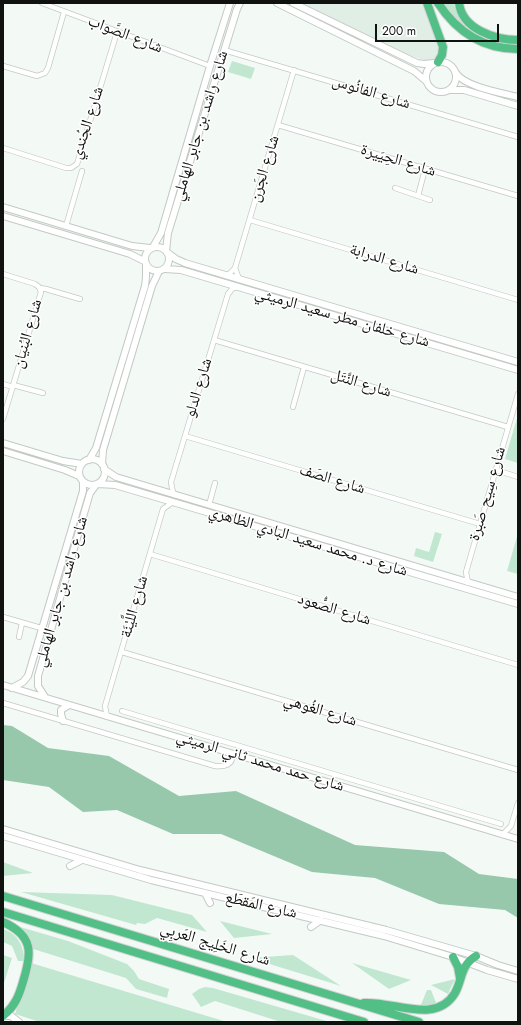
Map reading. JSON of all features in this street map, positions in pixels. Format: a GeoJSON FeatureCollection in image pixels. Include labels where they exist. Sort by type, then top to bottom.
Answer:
{"type":"FeatureCollection","features":[{"type":"Feature","properties":{"kind":"highway"},"geometry":{"type":"LineString","coordinates":[[427,3],[443,47],[442,55],[436,63]]}},
{"type":"Feature","properties":{"kind":"highway"},"geometry":{"type":"LineString","coordinates":[[438,3],[448,18],[461,30],[478,40],[495,46],[518,49]]}},
{"type":"Feature","properties":{"kind":"highway"},"geometry":{"type":"LineString","coordinates":[[459,3],[464,17],[473,26],[498,38],[518,40]]}},
{"type":"Feature","properties":{"kind":"highway","name":"شارع الخَلِيج العَربِي"},"geometry":{"type":"LineString","coordinates":[[3,896],[419,1022]]}},
{"type":"Feature","properties":{"kind":"highway","name":"شارع الخَلِيج العَربِي"},"geometry":{"type":"LineString","coordinates":[[3,912],[364,1022]]}},
{"type":"Feature","properties":{"kind":"highway"},"geometry":{"type":"LineString","coordinates":[[3,922],[14,928],[23,936],[28,947],[29,956],[18,999],[10,1010],[3,1016]]}},
{"type":"Feature","properties":{"kind":"highway"},"geometry":{"type":"LineString","coordinates":[[359,1004],[380,1003],[415,1012],[431,1011],[446,1004],[452,998],[468,962],[476,956]]}},
{"type":"Feature","properties":{"kind":"highway"},"geometry":{"type":"LineString","coordinates":[[453,957],[458,967],[460,979]]}},
{"type":"Feature","properties":{"kind":"street","name":"شارع الصَّواب"},"geometry":{"type":"LineString","coordinates":[[42,3],[210,66]]}},
{"type":"Feature","properties":{"kind":"street","name":"شارع راشد بن جابر الهاملي"},"geometry":{"type":"LineString","coordinates":[[167,252],[168,233],[224,50],[240,3]]}},
{"type":"Feature","properties":{"kind":"street"},"geometry":{"type":"LineString","coordinates":[[277,3],[414,70],[426,81],[430,88],[437,92],[441,93],[449,90],[464,90],[518,106]]}},
{"type":"Feature","properties":{"kind":"street"},"geometry":{"type":"LineString","coordinates":[[293,3],[417,63],[447,63],[453,68],[461,79],[468,84],[518,97]]}},
{"type":"Feature","properties":{"kind":"street"},"geometry":{"type":"LineString","coordinates":[[224,50],[224,38],[233,8],[229,4]]}},
{"type":"Feature","properties":{"kind":"street","name":"شارع راشد بن جابر الهاملي"},"geometry":{"type":"LineString","coordinates":[[151,248],[161,233],[229,4]]}},
{"type":"Feature","properties":{"kind":"street"},"geometry":{"type":"LineString","coordinates":[[3,66],[37,76],[45,73],[48,68],[64,12]]}},
{"type":"Feature","properties":{"kind":"street","name":"شارع الجُندي"},"geometry":{"type":"LineString","coordinates":[[3,148],[66,168],[71,168],[77,164],[117,32]]}},
{"type":"Feature","properties":{"kind":"street","name":"شارع الفانُوس"},"geometry":{"type":"LineString","coordinates":[[224,50],[518,137]]}},
{"type":"Feature","properties":{"kind":"street"},"geometry":{"type":"LineString","coordinates":[[426,81],[426,72],[436,63]]}},
{"type":"Feature","properties":{"kind":"street","name":"شارع الجَرن"},"geometry":{"type":"LineString","coordinates":[[236,268],[294,70]]}},
{"type":"Feature","properties":{"kind":"street"},"geometry":{"type":"LineString","coordinates":[[449,90],[456,80],[455,72]]}},
{"type":"Feature","properties":{"kind":"street","name":"شارع الحِيَيرة"},"geometry":{"type":"LineString","coordinates":[[278,125],[518,196]]}},
{"type":"Feature","properties":{"kind":"street"},"geometry":{"type":"LineString","coordinates":[[418,196],[425,169]]}},
{"type":"Feature","properties":{"kind":"street"},"geometry":{"type":"LineString","coordinates":[[66,226],[82,171]]}},
{"type":"Feature","properties":{"kind":"street"},"geometry":{"type":"LineString","coordinates":[[395,188],[430,200]]}},
{"type":"Feature","properties":{"kind":"street"},"geometry":{"type":"LineString","coordinates":[[3,207],[132,246],[151,248],[160,247],[167,252],[169,263],[162,270],[152,286],[129,376],[103,450],[103,478],[97,484],[87,484],[83,482],[79,476],[65,470],[3,452]]}},
{"type":"Feature","properties":{"kind":"street"},"geometry":{"type":"LineString","coordinates":[[3,216],[130,254],[145,263],[151,270],[162,270]]}},
{"type":"Feature","properties":{"kind":"street","name":"شارع الدرابة"},"geometry":{"type":"LineString","coordinates":[[250,220],[518,300]]}},
{"type":"Feature","properties":{"kind":"street"},"geometry":{"type":"LineString","coordinates":[[89,460],[96,448],[145,286],[145,254],[151,248]]}},
{"type":"Feature","properties":{"kind":"street","name":"شارع خلفان مطر سعيد الرميثي"},"geometry":{"type":"LineString","coordinates":[[167,252],[180,261],[227,276],[518,362]]}},
{"type":"Feature","properties":{"kind":"street"},"geometry":{"type":"LineString","coordinates":[[227,276],[236,268],[239,279]]}},
{"type":"Feature","properties":{"kind":"street","name":"شارع خلفان مطر سعيد الرميثي"},"geometry":{"type":"LineString","coordinates":[[162,270],[181,270],[518,370]]}},
{"type":"Feature","properties":{"kind":"street","name":"شارع البُنيان"},"geometry":{"type":"LineString","coordinates":[[3,274],[36,284],[40,288],[40,294],[3,419]]}},
{"type":"Feature","properties":{"kind":"street"},"geometry":{"type":"LineString","coordinates":[[224,283],[228,294]]}},
{"type":"Feature","properties":{"kind":"street"},"geometry":{"type":"LineString","coordinates":[[228,294],[233,288],[237,287]]}},
{"type":"Feature","properties":{"kind":"street"},"geometry":{"type":"LineString","coordinates":[[40,288],[80,299]]}},
{"type":"Feature","properties":{"kind":"street"},"geometry":{"type":"LineString","coordinates":[[272,297],[274,290]]}},
{"type":"Feature","properties":{"kind":"street","name":"شارع الدلو"},"geometry":{"type":"LineString","coordinates":[[174,495],[171,482],[228,294]]}},
{"type":"Feature","properties":{"kind":"street","name":"شارع النَّتَل"},"geometry":{"type":"LineString","coordinates":[[214,340],[508,427]]}},
{"type":"Feature","properties":{"kind":"street"},"geometry":{"type":"LineString","coordinates":[[292,407],[304,367]]}},
{"type":"Feature","properties":{"kind":"street"},"geometry":{"type":"LineString","coordinates":[[3,384],[43,394]]}},
{"type":"Feature","properties":{"kind":"street","name":"شارع سِيح صَبرة"},"geometry":{"type":"LineString","coordinates":[[468,583],[466,572],[518,394]]}},
{"type":"Feature","properties":{"kind":"street","name":"شارع الصَف"},"geometry":{"type":"LineString","coordinates":[[185,436],[480,524]]}},
{"type":"Feature","properties":{"kind":"street"},"geometry":{"type":"LineString","coordinates":[[3,443],[63,461],[82,464]]}},
{"type":"Feature","properties":{"kind":"street"},"geometry":{"type":"LineString","coordinates":[[79,476],[79,470],[82,464],[89,460],[96,460],[103,467]]}},
{"type":"Feature","properties":{"kind":"street","name":"شارع د. محمد سعيد البادي الظاهري"},"geometry":{"type":"LineString","coordinates":[[103,467],[116,477],[518,597]]}},
{"type":"Feature","properties":{"kind":"street"},"geometry":{"type":"LineString","coordinates":[[496,470],[518,477]]}},
{"type":"Feature","properties":{"kind":"street","name":"شارع راشد بن جابر الهاملي"},"geometry":{"type":"LineString","coordinates":[[12,688],[23,682],[28,676],[41,628],[83,491],[83,482]]}},
{"type":"Feature","properties":{"kind":"street","name":"شارع الدلو"},"geometry":{"type":"LineString","coordinates":[[162,491],[171,482]]}},
{"type":"Feature","properties":{"kind":"street"},"geometry":{"type":"LineString","coordinates":[[209,505],[216,483]]}},
{"type":"Feature","properties":{"kind":"street","name":"شارع راشد بن جابر الهاملي"},"geometry":{"type":"LineString","coordinates":[[46,698],[41,693],[38,686],[38,676],[90,493],[97,484]]}},
{"type":"Feature","properties":{"kind":"street","name":"شارع د. محمد سعيد البادي الظاهري"},"geometry":{"type":"LineString","coordinates":[[97,484],[115,485],[518,604]]}},
{"type":"Feature","properties":{"kind":"street"},"geometry":{"type":"LineString","coordinates":[[159,498],[163,509],[173,502]]}},
{"type":"Feature","properties":{"kind":"street"},"geometry":{"type":"LineString","coordinates":[[218,515],[220,508]]}},
{"type":"Feature","properties":{"kind":"street","name":"شارع اللَّيْنَة"},"geometry":{"type":"LineString","coordinates":[[97,714],[105,706],[163,509]]}},
{"type":"Feature","properties":{"kind":"street","name":"شارع الصُّعود"},"geometry":{"type":"LineString","coordinates":[[150,554],[518,665]]}},
{"type":"Feature","properties":{"kind":"street"},"geometry":{"type":"LineString","coordinates":[[456,579],[466,572]]}},
{"type":"Feature","properties":{"kind":"street"},"geometry":{"type":"LineString","coordinates":[[3,617],[41,628]]}},
{"type":"Feature","properties":{"kind":"street"},"geometry":{"type":"LineString","coordinates":[[19,638],[22,623]]}},
{"type":"Feature","properties":{"kind":"street","name":"شارع الغُوهي"},"geometry":{"type":"LineString","coordinates":[[122,652],[518,770]]}},
{"type":"Feature","properties":{"kind":"street","name":"شارع حمد محمد ثاني الرميثي"},"geometry":{"type":"LineString","coordinates":[[3,685],[516,839]]}},
{"type":"Feature","properties":{"kind":"street"},"geometry":{"type":"LineString","coordinates":[[3,703],[215,766],[229,764],[232,759],[232,754]]}},
{"type":"Feature","properties":{"kind":"street"},"geometry":{"type":"LineString","coordinates":[[63,721],[61,714],[62,710],[69,705]]}},
{"type":"Feature","properties":{"kind":"street","name":"شارع اللَّيْنَة"},"geometry":{"type":"LineString","coordinates":[[105,706],[107,717]]}},
{"type":"Feature","properties":{"kind":"street"},"geometry":{"type":"LineString","coordinates":[[122,711],[501,824]]}},
{"type":"Feature","properties":{"kind":"street"},"geometry":{"type":"LineString","coordinates":[[142,727],[145,718]]}},
{"type":"Feature","properties":{"kind":"street"},"geometry":{"type":"LineString","coordinates":[[277,768],[280,758]]}},
{"type":"Feature","properties":{"kind":"street"},"geometry":{"type":"LineString","coordinates":[[502,835],[511,826],[518,802]]}},
{"type":"Feature","properties":{"kind":"street"},"geometry":{"type":"LineString","coordinates":[[483,829],[484,819]]}},
{"type":"Feature","properties":{"kind":"street"},"geometry":{"type":"LineString","coordinates":[[511,826],[516,839]]}},
{"type":"Feature","properties":{"kind":"street","name":"شارع المَقطَع"},"geometry":{"type":"LineString","coordinates":[[3,829],[203,890],[384,936],[518,979]]}},
{"type":"Feature","properties":{"kind":"street","name":"شارع المَقطَع"},"geometry":{"type":"LineString","coordinates":[[3,836],[151,880],[386,930],[476,956],[518,971]]}},
{"type":"Feature","properties":{"kind":"street"},"geometry":{"type":"LineString","coordinates":[[70,866],[82,860]]}},
{"type":"Feature","properties":{"kind":"street"},"geometry":{"type":"LineString","coordinates":[[203,890],[210,903]]}},
{"type":"Feature","properties":{"kind":"street"},"geometry":{"type":"LineString","coordinates":[[311,926],[321,920]]}},
{"type":"Feature","properties":{"kind":"street"},"geometry":{"type":"LineString","coordinates":[[3,1016],[11,1016],[19,1022]]}},
{"type":"Feature","properties":{"kind":"shaded area"},"geometry":{"type":"Polygon","coordinates":[[[299,3],[422,3],[441,49],[438,57],[430,62],[400,52],[299,3]]]}},
{"type":"Feature","properties":{"kind":"shaded area"},"geometry":{"type":"Polygon","coordinates":[[[442,3],[453,3],[462,19],[474,33],[456,20],[442,3]]]}},
{"type":"Feature","properties":{"kind":"shaded area"},"geometry":{"type":"Polygon","coordinates":[[[232,61],[255,68],[251,79],[228,72],[232,61]]]}},
{"type":"Feature","properties":{"kind":"shaded area"},"geometry":{"type":"Polygon","coordinates":[[[518,415],[518,463],[505,459],[518,415]]]}},
{"type":"Feature","properties":{"kind":"shaded area"},"geometry":{"type":"Polygon","coordinates":[[[435,532],[442,534],[433,562],[414,556],[416,548],[429,552],[435,532]]]}},
{"type":"Feature","properties":{"kind":"shaded area"},"geometry":{"type":"Polygon","coordinates":[[[518,533],[518,574],[507,571],[518,533]]]}},
{"type":"Feature","properties":{"kind":"shaded area"},"geometry":{"type":"Polygon","coordinates":[[[3,725],[12,726],[48,748],[109,756],[179,796],[236,791],[355,845],[444,852],[479,874],[518,879],[518,918],[505,910],[439,904],[375,878],[312,872],[221,834],[173,834],[117,810],[83,812],[49,787],[3,780],[3,725]]]}},
{"type":"Feature","properties":{"kind":"shaded area"},"geometry":{"type":"Polygon","coordinates":[[[3,862],[33,873],[3,876],[3,862]]]}},
{"type":"Feature","properties":{"kind":"shaded area"},"geometry":{"type":"Polygon","coordinates":[[[21,892],[112,895],[192,915],[207,932],[157,918],[145,924],[137,923],[136,925],[21,892]]]}},
{"type":"Feature","properties":{"kind":"shaded area"},"geometry":{"type":"Polygon","coordinates":[[[220,921],[272,934],[234,938],[220,921]]]}},
{"type":"Feature","properties":{"kind":"shaded area"},"geometry":{"type":"Polygon","coordinates":[[[10,924],[68,941],[127,964],[139,979],[169,989],[167,998],[136,989],[126,978],[30,948],[10,924]]]}},
{"type":"Feature","properties":{"kind":"shaded area"},"geometry":{"type":"Polygon","coordinates":[[[3,929],[13,934],[19,941],[23,950],[24,961],[18,961],[12,946],[3,942],[3,929]]]}},
{"type":"Feature","properties":{"kind":"shaded area"},"geometry":{"type":"Polygon","coordinates":[[[3,955],[12,958],[3,986],[3,955]]]}},
{"type":"Feature","properties":{"kind":"shaded area"},"geometry":{"type":"Polygon","coordinates":[[[293,955],[341,986],[250,958],[293,955]]]}},
{"type":"Feature","properties":{"kind":"shaded area"},"geometry":{"type":"Polygon","coordinates":[[[31,963],[227,1022],[40,1022],[15,1014],[31,963]]]}},
{"type":"Feature","properties":{"kind":"shaded area"},"geometry":{"type":"Polygon","coordinates":[[[352,963],[411,980],[389,989],[352,963]]]}},
{"type":"Feature","properties":{"kind":"shaded area"},"geometry":{"type":"Polygon","coordinates":[[[455,979],[448,994],[431,985],[455,979]]]}},
{"type":"Feature","properties":{"kind":"shaded area"},"geometry":{"type":"Polygon","coordinates":[[[205,987],[330,1022],[281,1022],[215,1001],[201,1007],[192,994],[205,987]]]}},
{"type":"Feature","properties":{"kind":"shaded area"},"geometry":{"type":"Polygon","coordinates":[[[427,990],[431,990],[437,1005],[420,1007],[427,990]]]}}]}
